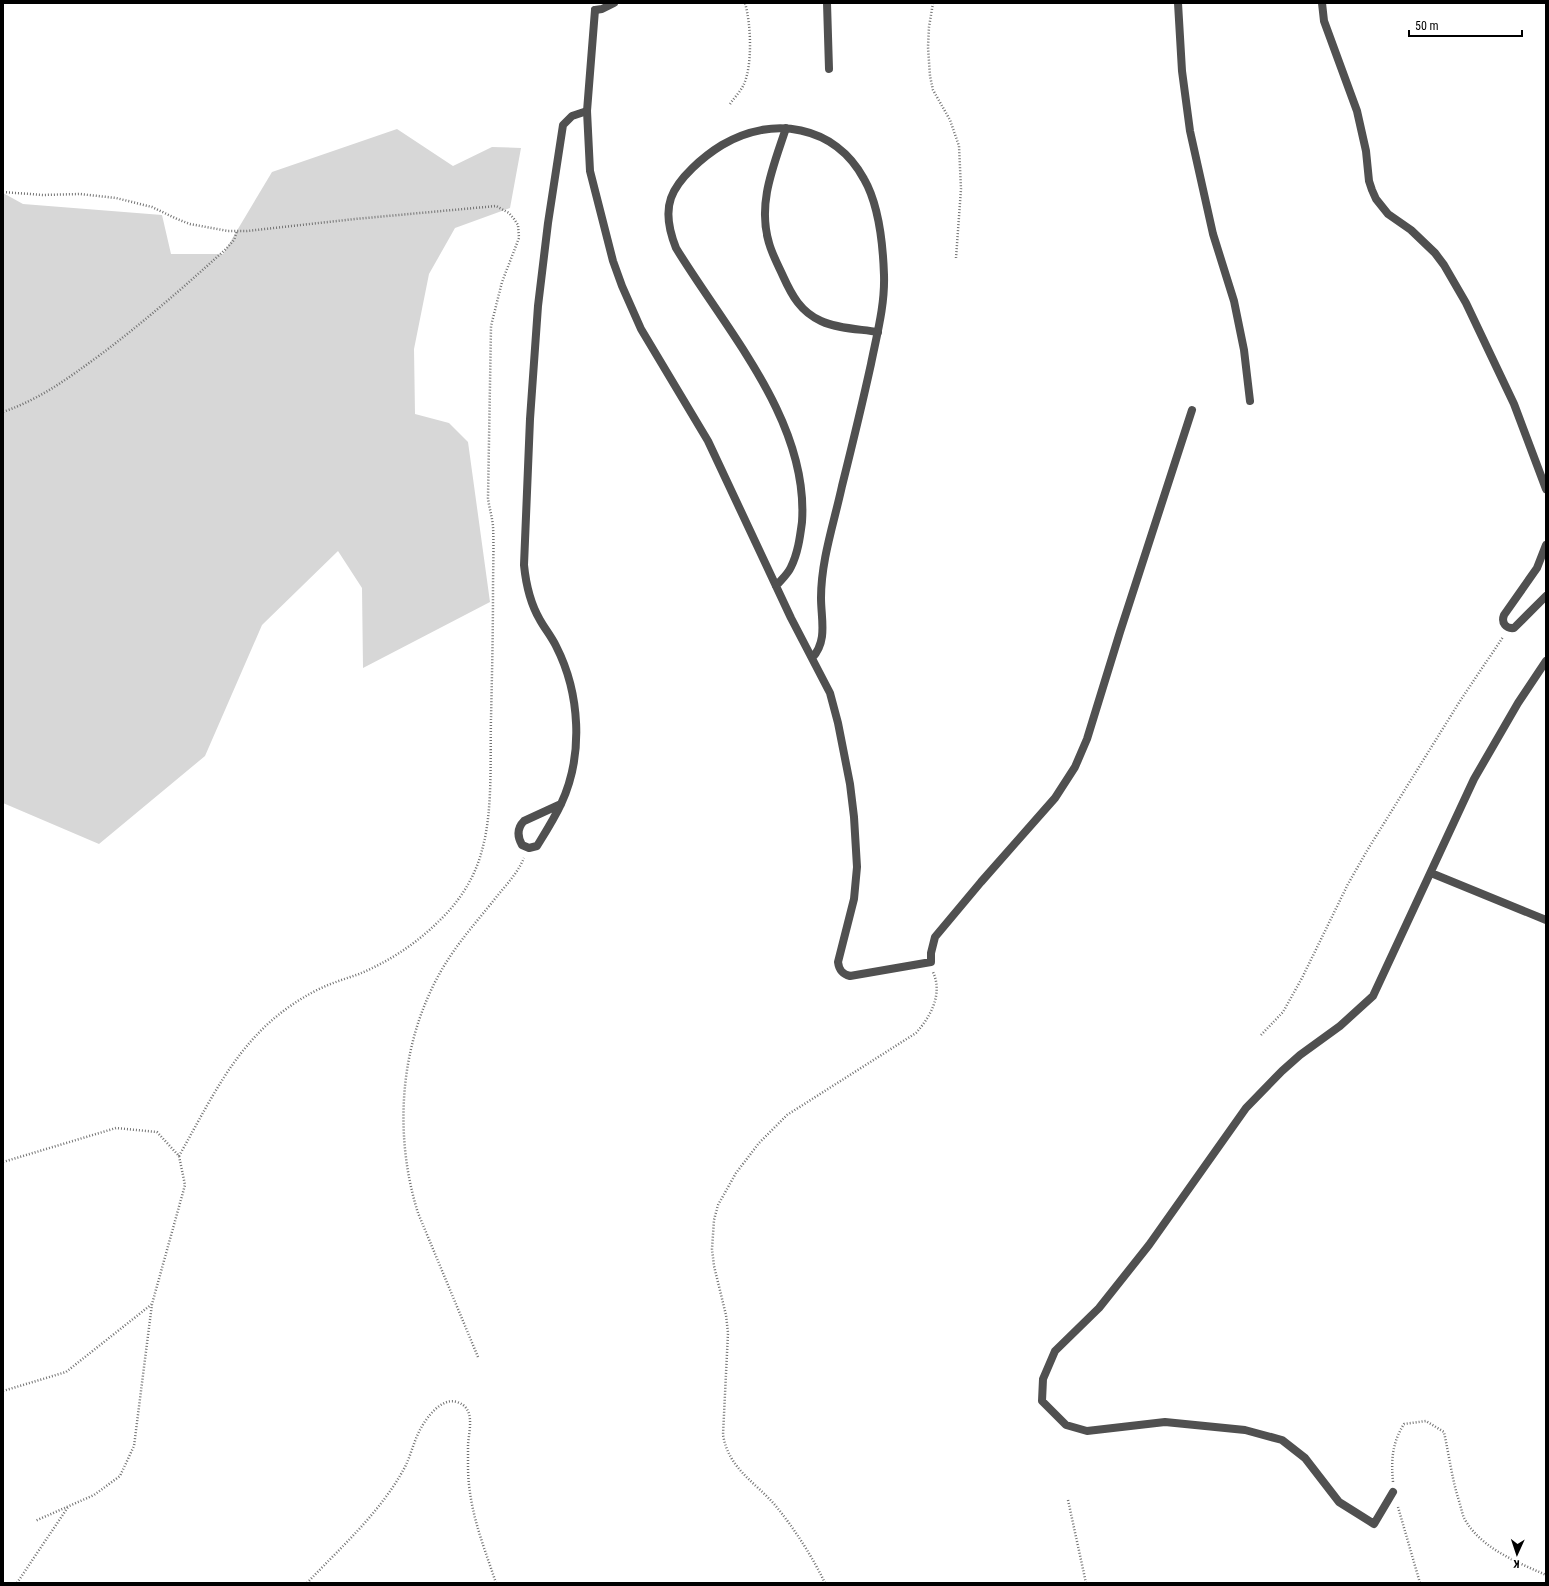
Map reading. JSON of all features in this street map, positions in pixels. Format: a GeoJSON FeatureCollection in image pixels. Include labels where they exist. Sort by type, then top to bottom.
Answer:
{"type":"FeatureCollection","features":[{"type":"Feature","properties":{"kind":"street"},"geometry":{"type":"LineString","coordinates":[[614,3],[602,9],[595,10],[587,111],[590,171],[612,255],[622,286],[649,343],[708,441],[776,586],[830,693],[849,776],[854,817],[857,867],[852,907],[838,962],[840,969],[846,975],[850,976],[931,962],[931,953],[935,937],[1055,798],[1065,783],[1081,754],[1192,410]]}},
{"type":"Feature","properties":{"kind":"street"},"geometry":{"type":"LineString","coordinates":[[827,3],[829,69]]}},
{"type":"Feature","properties":{"kind":"street"},"geometry":{"type":"LineString","coordinates":[[1178,3],[1182,71],[1190,131],[1213,234],[1234,301],[1244,350],[1250,401]]}},
{"type":"Feature","properties":{"kind":"street"},"geometry":{"type":"LineString","coordinates":[[1322,3],[1324,21],[1357,111],[1366,151],[1369,181],[1372,190],[1388,214],[1411,230],[1435,253],[1444,265],[1466,303],[1514,404],[1546,489]]}},
{"type":"Feature","properties":{"kind":"street"},"geometry":{"type":"LineString","coordinates":[[561,804],[528,818],[521,824],[518,833],[522,845],[529,848],[536,846],[561,804],[574,758],[576,724],[572,690],[562,660],[530,599],[524,565],[533,362],[548,223],[563,125],[572,116],[587,111]]}},
{"type":"Feature","properties":{"kind":"street"},"geometry":{"type":"LineString","coordinates":[[776,586],[791,568],[801,532],[802,497],[800,479],[793,449],[756,370],[726,321],[676,248],[672,238],[668,217],[671,197],[680,183],[690,170],[714,149],[733,139],[752,132],[766,129],[786,128],[805,131],[828,141],[849,157],[865,180],[874,206],[882,253],[883,299],[878,332],[825,555],[821,596],[823,635],[819,650],[812,658]]}},
{"type":"Feature","properties":{"kind":"street"},"geometry":{"type":"LineString","coordinates":[[786,128],[770,178],[765,203],[766,229],[776,262],[792,296],[798,304],[812,316],[832,325],[878,332]]}},
{"type":"Feature","properties":{"kind":"street"},"geometry":{"type":"LineString","coordinates":[[1546,545],[1537,568],[1504,615],[1503,621],[1507,627],[1514,628],[1546,596]]}},
{"type":"Feature","properties":{"kind":"street"},"geometry":{"type":"LineString","coordinates":[[1394,1492],[1374,1524],[1339,1502],[1305,1458],[1282,1440],[1244,1430],[1165,1422],[1087,1431],[1066,1425],[1042,1401],[1043,1379],[1055,1351],[1099,1308],[1149,1245],[1246,1108],[1300,1055],[1340,1026],[1373,996],[1474,779],[1514,709],[1546,661]]}},
{"type":"Feature","properties":{"kind":"street"},"geometry":{"type":"LineString","coordinates":[[1431,873],[1546,920]]}},
{"type":"Feature","properties":{"kind":"path"},"geometry":{"type":"LineString","coordinates":[[730,104],[744,85],[748,69],[750,39],[748,12],[745,3]]}},
{"type":"Feature","properties":{"kind":"path"},"geometry":{"type":"LineString","coordinates":[[933,3],[928,34],[930,76],[933,90],[950,120],[959,146],[961,189],[956,258]]}},
{"type":"Feature","properties":{"kind":"path"},"geometry":{"type":"LineString","coordinates":[[3,192],[43,195],[80,194],[116,198],[152,207],[190,224],[237,231],[496,206],[509,213],[518,225],[518,245],[502,282],[491,326],[488,498],[492,525],[493,635],[489,808],[486,837],[478,865],[465,889],[452,907],[424,935],[392,958],[358,974],[318,989],[299,1000],[264,1026],[241,1052],[225,1074],[179,1156]]}},
{"type":"Feature","properties":{"kind":"path"},"geometry":{"type":"LineString","coordinates":[[3,412],[38,398],[55,388],[113,345],[180,291],[226,249],[234,240],[237,231]]}},
{"type":"Feature","properties":{"kind":"path"},"geometry":{"type":"LineString","coordinates":[[1261,1034],[1283,1012],[1302,978],[1348,884],[1368,849],[1460,701],[1502,640],[1507,627]]}},
{"type":"Feature","properties":{"kind":"path"},"geometry":{"type":"LineString","coordinates":[[478,1357],[418,1213],[412,1194],[405,1155],[404,1093],[410,1050],[423,1009],[431,990],[453,953],[514,874],[529,848]]}},
{"type":"Feature","properties":{"kind":"path"},"geometry":{"type":"LineString","coordinates":[[825,1583],[789,1524],[761,1490],[733,1463],[725,1446],[723,1435],[728,1333],[726,1315],[714,1266],[712,1250],[714,1220],[718,1205],[736,1173],[759,1142],[772,1128],[787,1115],[916,1033],[922,1026],[932,1010],[937,991],[937,981],[931,962]]}},
{"type":"Feature","properties":{"kind":"path"},"geometry":{"type":"LineString","coordinates":[[3,1162],[116,1128],[157,1132],[179,1156],[186,1185],[152,1304],[134,1446],[120,1476],[94,1495],[35,1521]]}},
{"type":"Feature","properties":{"kind":"path"},"geometry":{"type":"LineString","coordinates":[[3,1392],[66,1372],[152,1304]]}},
{"type":"Feature","properties":{"kind":"path"},"geometry":{"type":"LineString","coordinates":[[307,1583],[374,1513],[406,1466],[420,1429],[437,1408],[446,1402],[451,1401],[465,1407],[470,1416],[468,1469],[470,1492],[478,1532],[496,1583]]}},
{"type":"Feature","properties":{"kind":"path"},"geometry":{"type":"LineString","coordinates":[[1426,1421],[1444,1432],[1455,1488],[1464,1518],[1481,1538],[1499,1552],[1546,1575]]}},
{"type":"Feature","properties":{"kind":"path"},"geometry":{"type":"LineString","coordinates":[[1068,1500],[1086,1583]]}},
{"type":"Feature","properties":{"kind":"path"},"geometry":{"type":"LineString","coordinates":[[17,1583],[69,1506]]}},
{"type":"Feature","properties":{"kind":"shaded area"},"geometry":{"type":"Polygon","coordinates":[[[397,129],[453,166],[492,147],[521,148],[510,208],[455,228],[429,274],[414,349],[415,414],[449,423],[468,442],[490,602],[363,668],[362,588],[338,551],[262,625],[205,756],[99,844],[3,803],[3,193],[23,204],[162,215],[171,254],[223,254],[272,172],[397,129]]]}}]}
